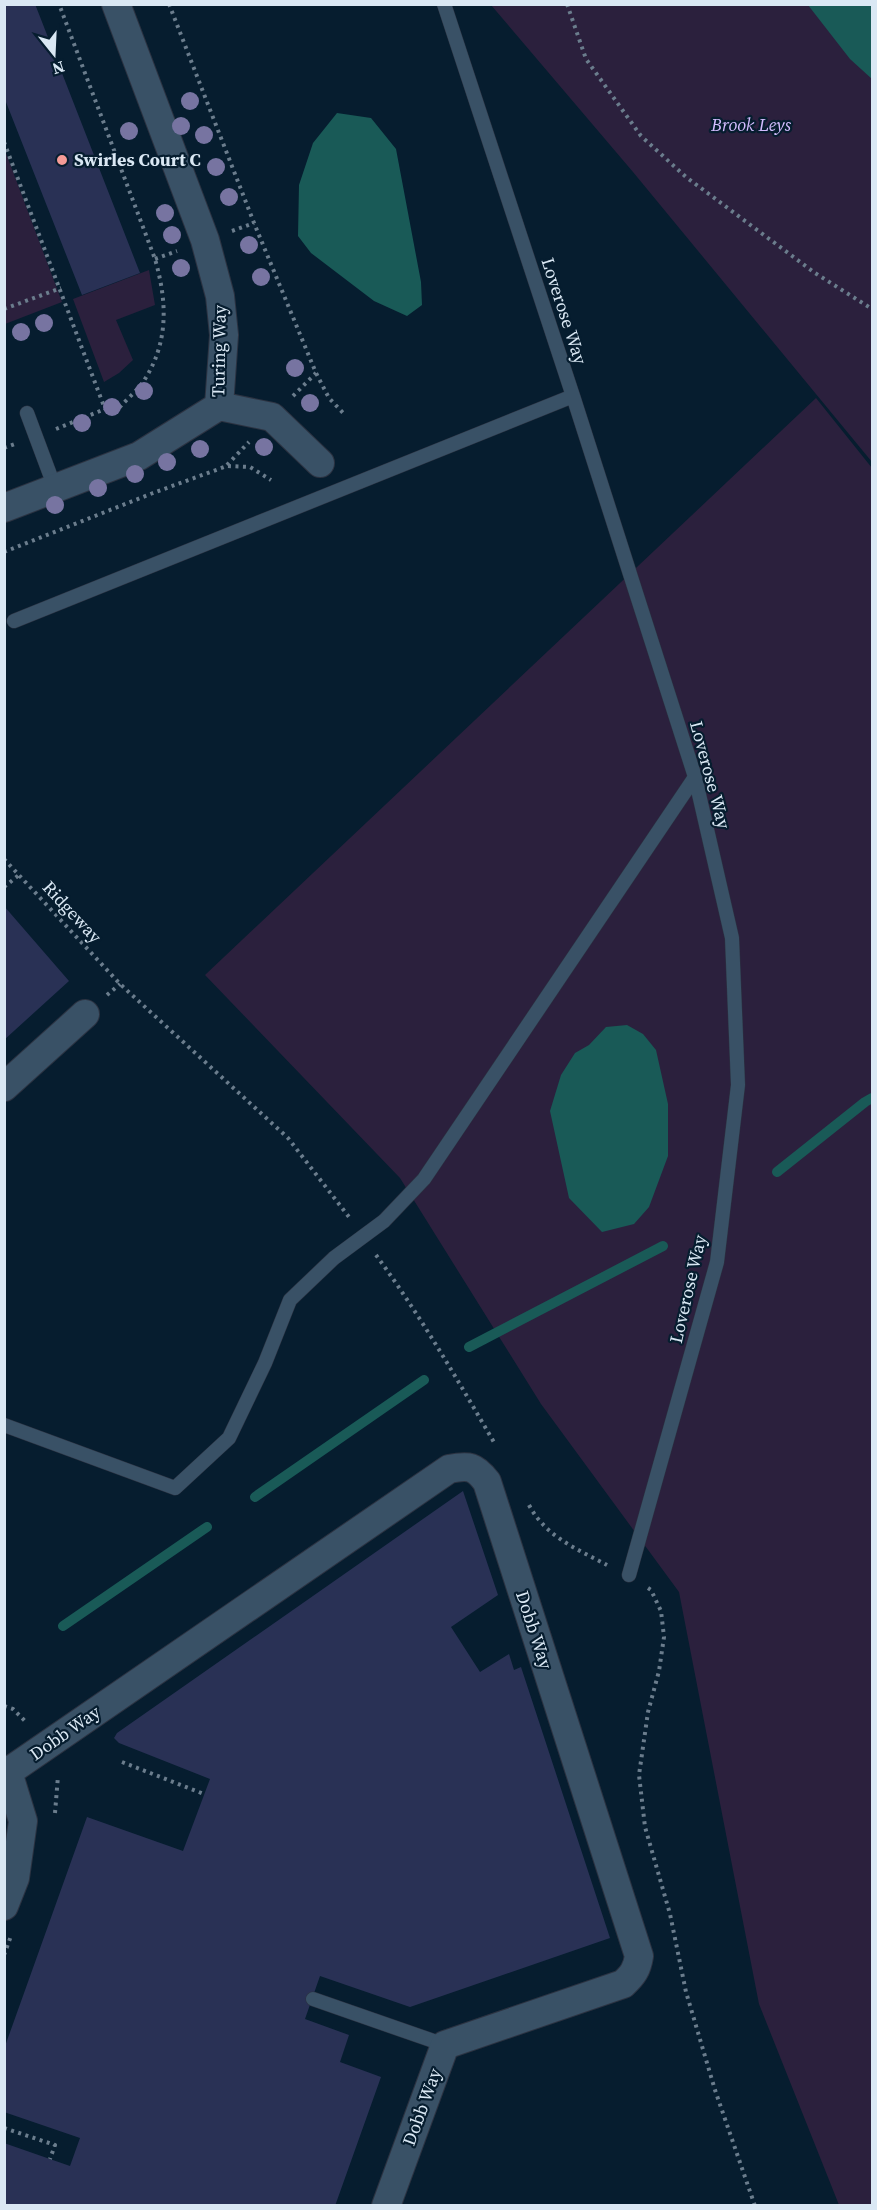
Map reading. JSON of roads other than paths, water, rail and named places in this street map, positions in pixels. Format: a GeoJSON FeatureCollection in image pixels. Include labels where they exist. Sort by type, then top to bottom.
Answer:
{"type":"FeatureCollection","features":[{"type":"Feature","properties":{"kind":"street","name":"Turing Way"},"geometry":{"type":"LineString","coordinates":[[4,508],[139,456],[219,406],[224,335],[220,296],[205,240],[116,4]]}},
{"type":"Feature","properties":{"kind":"street"},"geometry":{"type":"LineString","coordinates":[[219,406],[272,417],[320,463]]}},
{"type":"Feature","properties":{"kind":"street"},"geometry":{"type":"LineString","coordinates":[[4,1087],[85,1014]]}},
{"type":"Feature","properties":{"kind":"street","name":"Dobb Way"},"geometry":{"type":"LineString","coordinates":[[6,1771],[449,1469],[465,1466],[479,1472],[487,1482],[639,1956],[632,1976],[623,1984],[445,2045],[386,2205]]}},
{"type":"Feature","properties":{"kind":"street"},"geometry":{"type":"LineString","coordinates":[[4,1906],[15,1878],[23,1821],[6,1771]]}},
{"type":"Feature","properties":{"kind":"lane","name":"Loverose Way"},"geometry":{"type":"LineString","coordinates":[[444,4],[695,777],[732,938],[738,1085],[717,1262],[629,1575]]}},
{"type":"Feature","properties":{"kind":"lane"},"geometry":{"type":"LineString","coordinates":[[14,621],[573,396]]}},
{"type":"Feature","properties":{"kind":"lane"},"geometry":{"type":"LineString","coordinates":[[27,413],[55,488]]}},
{"type":"Feature","properties":{"kind":"lane"},"geometry":{"type":"LineString","coordinates":[[4,1425],[175,1488],[229,1438],[265,1363],[290,1300],[334,1258],[384,1221],[424,1179],[695,777]]}},
{"type":"Feature","properties":{"kind":"lane"},"geometry":{"type":"LineString","coordinates":[[313,1999],[445,2045]]}},
{"type":"Feature","properties":{"kind":"waterway"},"geometry":{"type":"LineString","coordinates":[[777,1172],[872,1098]]}},
{"type":"Feature","properties":{"kind":"waterway"},"geometry":{"type":"LineString","coordinates":[[469,1347],[663,1246]]}},
{"type":"Feature","properties":{"kind":"waterway"},"geometry":{"type":"LineString","coordinates":[[255,1497],[424,1380]]}},
{"type":"Feature","properties":{"kind":"waterway"},"geometry":{"type":"LineString","coordinates":[[63,1626],[207,1527]]}},
{"type":"Feature","properties":{"kind":"place","name":"Swirles Court C"},"geometry":{"type":"Point","coordinates":[62,160]}},
{"type":"Feature","properties":{"kind":"park label","name":"Brook Leys"},"geometry":{"type":"Point","coordinates":[751,125]}}]}
